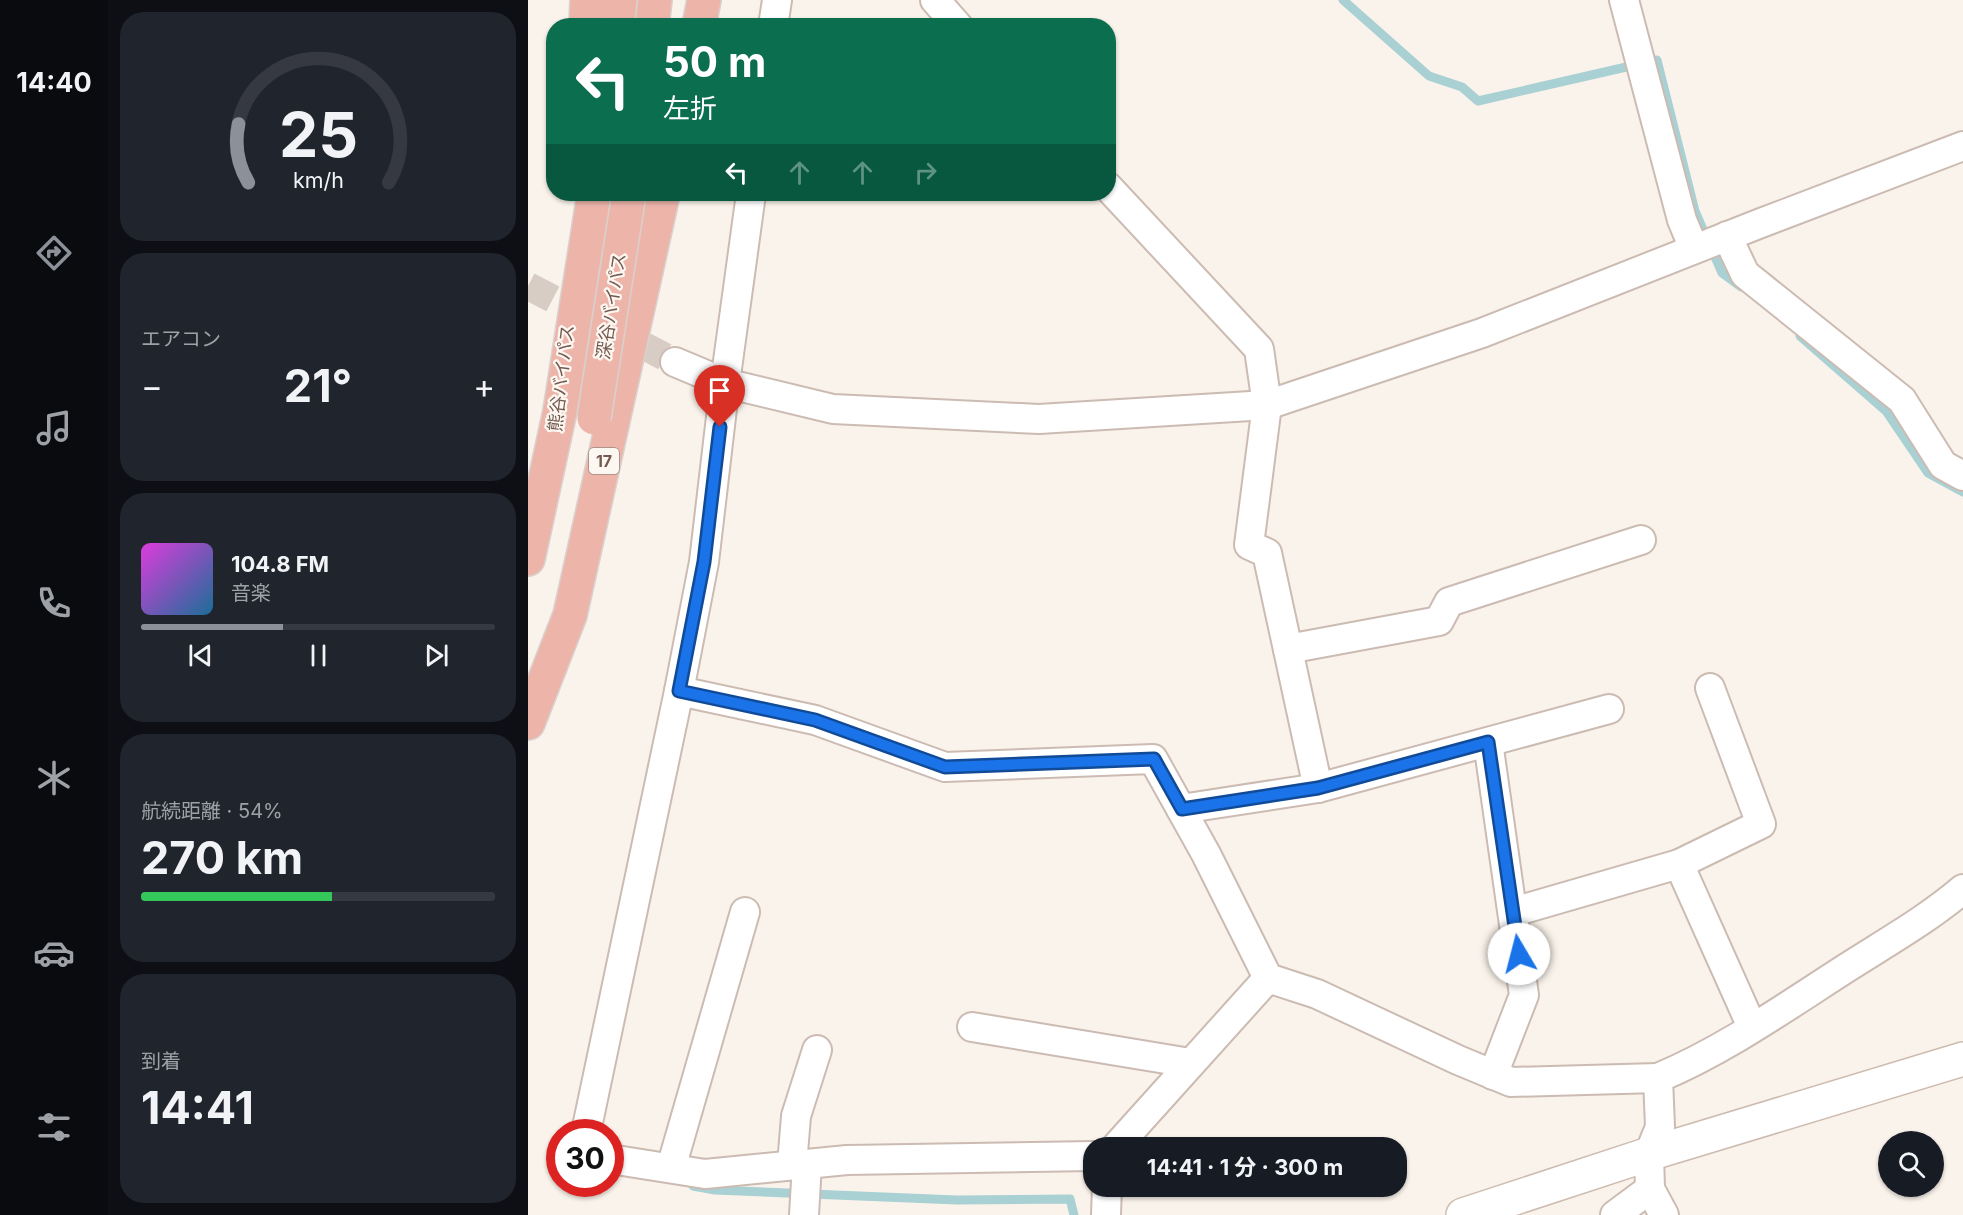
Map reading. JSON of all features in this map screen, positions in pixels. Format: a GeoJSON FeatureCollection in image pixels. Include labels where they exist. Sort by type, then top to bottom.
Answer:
{"type":"FeatureCollection","features":[{"type":"Feature","properties":{"kind":"highway"},"geometry":{"type":"LineString","coordinates":[[586,18],[587,0]]}},
{"type":"Feature","properties":{"kind":"highway"},"geometry":{"type":"LineString","coordinates":[[618,18],[620,0]]}},
{"type":"Feature","properties":{"kind":"highway"},"geometry":{"type":"LineString","coordinates":[[653,18],[655,0]]}},
{"type":"Feature","properties":{"kind":"highway"},"geometry":{"type":"LineString","coordinates":[[701,18],[704,0]]}},
{"type":"Feature","properties":{"kind":"highway","name":"熊谷バイパス"},"geometry":{"type":"LineString","coordinates":[[528,560],[560,411],[577,201]]}},
{"type":"Feature","properties":{"kind":"highway","name":"深谷バイパス"},"geometry":{"type":"LineString","coordinates":[[560,411],[593,201]]}},
{"type":"Feature","properties":{"kind":"highway","name":"深谷バイパス"},"geometry":{"type":"LineString","coordinates":[[594,418],[628,201]]}},
{"type":"Feature","properties":{"kind":"highway","name":"17"},"geometry":{"type":"LineString","coordinates":[[528,723],[570,615],[661,201]]}},
{"type":"Feature","properties":{"kind":"highway","name":"熊谷バイパス"},"geometry":{"type":"LineString","coordinates":[[528,717],[594,418]]}},
{"type":"Feature","properties":{"kind":"street"},"geometry":{"type":"LineString","coordinates":[[774,18],[777,0]]}},
{"type":"Feature","properties":{"kind":"street"},"geometry":{"type":"LineString","coordinates":[[935,0],[951,18]]}},
{"type":"Feature","properties":{"kind":"street"},"geometry":{"type":"LineString","coordinates":[[1624,0],[1682,220],[1695,249]]}},
{"type":"Feature","properties":{"kind":"street"},"geometry":{"type":"LineString","coordinates":[[675,362],[725,383],[833,409],[1039,419],[1267,405],[1482,333],[1963,146]]}},
{"type":"Feature","properties":{"kind":"street"},"geometry":{"type":"LineString","coordinates":[[1116,196],[1259,349],[1267,405],[1249,544],[1267,553],[1318,788]]}},
{"type":"Feature","properties":{"kind":"street"},"geometry":{"type":"LineString","coordinates":[[589,1119],[704,562],[725,383],[750,201]]}},
{"type":"Feature","properties":{"kind":"street"},"geometry":{"type":"LineString","coordinates":[[1727,236],[1744,274],[1902,400],[1943,465],[1963,476]]}},
{"type":"Feature","properties":{"kind":"street"},"geometry":{"type":"LineString","coordinates":[[1288,649],[1439,621],[1449,602],[1641,540]]}},
{"type":"Feature","properties":{"kind":"street"},"geometry":{"type":"LineString","coordinates":[[1513,912],[1679,864],[1761,824],[1710,688]]}},
{"type":"Feature","properties":{"kind":"street"},"geometry":{"type":"LineString","coordinates":[[679,691],[815,720],[945,767],[1154,759],[1268,978],[1317,994],[1458,1060],[1511,1082],[1658,1078],[1693,1063],[1752,1028],[1922,919],[1963,889]]}},
{"type":"Feature","properties":{"kind":"street"},"geometry":{"type":"LineString","coordinates":[[1182,809],[1318,788],[1609,709]]}},
{"type":"Feature","properties":{"kind":"street"},"geometry":{"type":"LineString","coordinates":[[1488,742],[1524,995],[1493,1074]]}},
{"type":"Feature","properties":{"kind":"street"},"geometry":{"type":"LineString","coordinates":[[1679,864],[1752,1028]]}},
{"type":"Feature","properties":{"kind":"street"},"geometry":{"type":"LineString","coordinates":[[671,1168],[745,912]]}},
{"type":"Feature","properties":{"kind":"street"},"geometry":{"type":"LineString","coordinates":[[1125,1137],[1268,978]]}},
{"type":"Feature","properties":{"kind":"street"},"geometry":{"type":"LineString","coordinates":[[972,1027],[1190,1064]]}},
{"type":"Feature","properties":{"kind":"street"},"geometry":{"type":"LineString","coordinates":[[804,1215],[796,1116],[818,1050]]}},
{"type":"Feature","properties":{"kind":"street"},"geometry":{"type":"LineString","coordinates":[[1463,1215],[1649,1154],[1963,1059]]}},
{"type":"Feature","properties":{"kind":"street"},"geometry":{"type":"LineString","coordinates":[[1658,1078],[1660,1127],[1649,1154],[1650,1188],[1664,1215]]}},
{"type":"Feature","properties":{"kind":"street"},"geometry":{"type":"LineString","coordinates":[[624,1161],[705,1174],[847,1161],[1083,1156]]}},
{"type":"Feature","properties":{"kind":"street"},"geometry":{"type":"LineString","coordinates":[[1615,1215],[1650,1188]]}},
{"type":"Feature","properties":{"kind":"street"},"geometry":{"type":"LineString","coordinates":[[1106,1215],[1107,1197]]}},
{"type":"Feature","properties":{"kind":"waterway"},"geometry":{"type":"LineString","coordinates":[[1343,0],[1429,76],[1462,87],[1478,101],[1657,60],[1695,211],[1722,273],[1741,287]]}},
{"type":"Feature","properties":{"kind":"waterway"},"geometry":{"type":"LineString","coordinates":[[1800,336],[1886,411],[1928,473],[1963,492]]}},
{"type":"Feature","properties":{"kind":"waterway"},"geometry":{"type":"LineString","coordinates":[[693,1186],[715,1190],[957,1200],[1070,1199],[1074,1215]]}},
{"type":"Feature","properties":{"kind":"tunnel"},"geometry":{"type":"LineString","coordinates":[[528,286],[675,362]]}},
{"type":"Feature","properties":{"kind":"route"},"geometry":{"type":"LineString","coordinates":[[720,427],[704,562],[679,691],[815,720],[945,767],[1154,759],[1182,809],[1318,788],[1488,742],[1519,954]]}}]}
